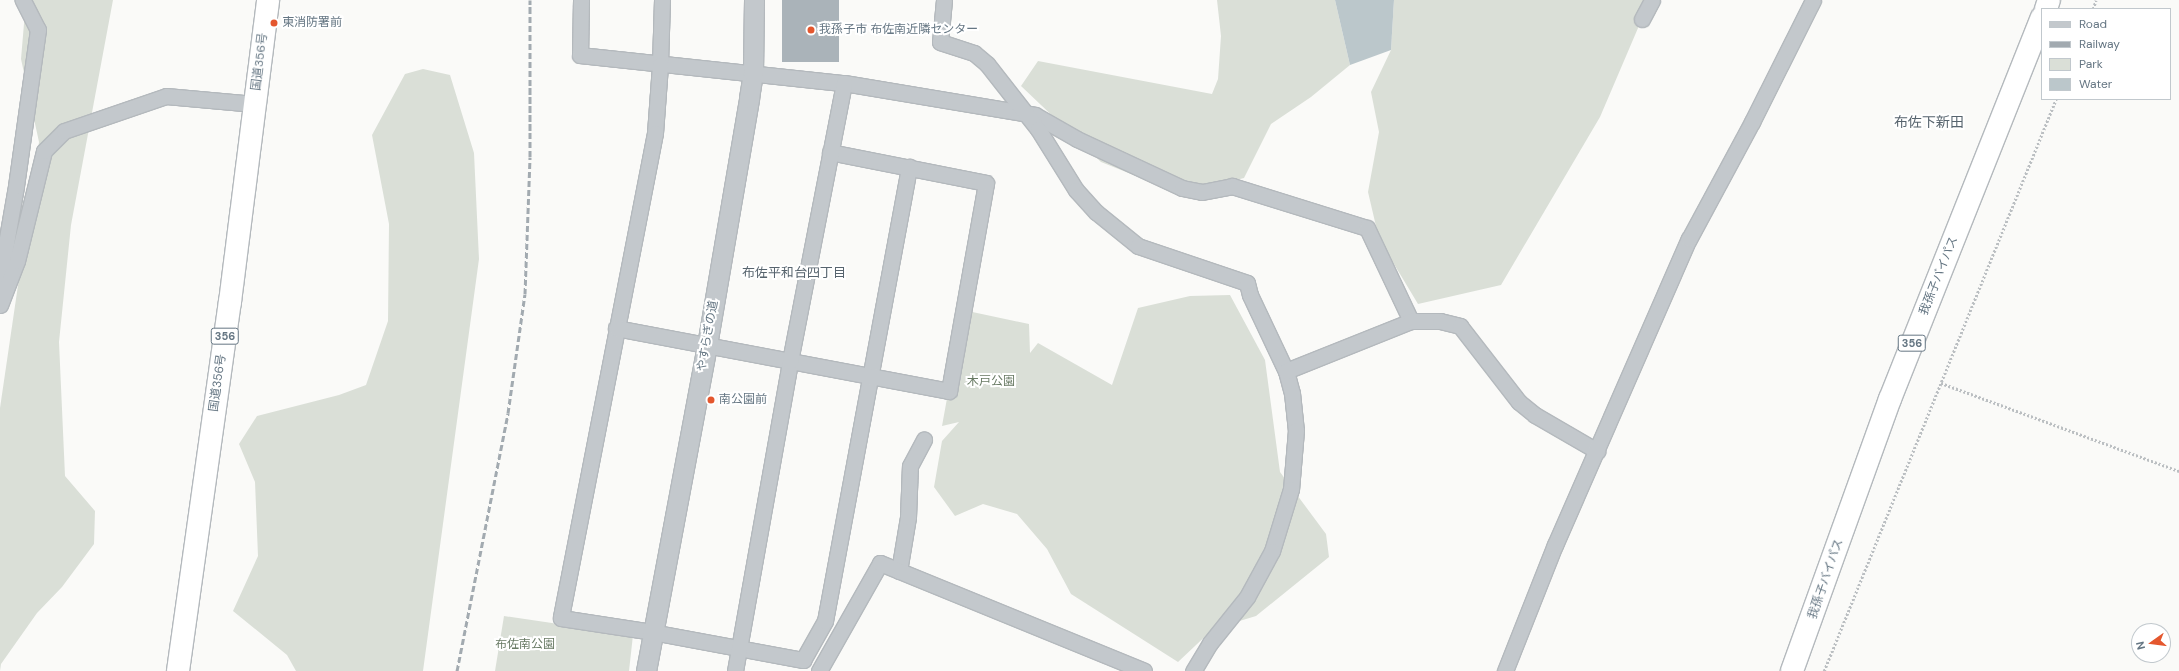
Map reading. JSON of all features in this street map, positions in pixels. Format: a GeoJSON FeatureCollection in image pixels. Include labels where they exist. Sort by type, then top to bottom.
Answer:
{"type":"FeatureCollection","features":[{"type":"Feature","properties":{"kind":"highway","name":"国道356号"},"geometry":{"type":"LineString","coordinates":[[178,671],[230,302],[268,0]]}},
{"type":"Feature","properties":{"kind":"highway","name":"我孫子バイパス"},"geometry":{"type":"LineString","coordinates":[[1792,671],[1890,399],[2041,21]]}},
{"type":"Feature","properties":{"kind":"street"},"geometry":{"type":"LineString","coordinates":[[0,278],[16,186],[38,30],[23,0]]}},
{"type":"Feature","properties":{"kind":"street"},"geometry":{"type":"LineString","coordinates":[[581,0],[580,55],[660,65],[753,72],[844,82],[1035,115],[1077,139],[1182,188],[1202,192],[1232,186],[1367,228],[1412,321]]}},
{"type":"Feature","properties":{"kind":"street"},"geometry":{"type":"LineString","coordinates":[[662,0],[660,65],[655,133],[560,618],[652,632],[803,660],[825,621],[869,376],[909,167]]}},
{"type":"Feature","properties":{"kind":"street","name":"やすらぎの道"},"geometry":{"type":"LineString","coordinates":[[646,671],[652,632],[707,345],[753,72],[754,0]]}},
{"type":"Feature","properties":{"kind":"street"},"geometry":{"type":"LineString","coordinates":[[944,0],[940,42],[974,52],[988,64],[1023,113],[1038,129],[1076,190],[1096,212],[1138,246],[1247,283],[1250,295],[1286,371],[1292,393],[1296,430],[1291,489],[1272,551],[1247,597],[1210,644],[1193,671]]}},
{"type":"Feature","properties":{"kind":"street"},"geometry":{"type":"LineString","coordinates":[[1642,19],[1652,0]]}},
{"type":"Feature","properties":{"kind":"street"},"geometry":{"type":"LineString","coordinates":[[1505,671],[1555,545],[1598,451],[1689,239],[1752,122],[1813,0]]}},
{"type":"Feature","properties":{"kind":"street"},"geometry":{"type":"LineString","coordinates":[[735,671],[790,361],[844,82]]}},
{"type":"Feature","properties":{"kind":"street"},"geometry":{"type":"LineString","coordinates":[[0,305],[17,261],[44,152],[64,131],[166,96],[255,104]]}},
{"type":"Feature","properties":{"kind":"street"},"geometry":{"type":"LineString","coordinates":[[616,328],[949,391],[986,183],[830,152]]}},
{"type":"Feature","properties":{"kind":"street"},"geometry":{"type":"LineString","coordinates":[[1286,371],[1412,321],[1440,320],[1460,326],[1519,402],[1535,415],[1598,451]]}},
{"type":"Feature","properties":{"kind":"street"},"geometry":{"type":"LineString","coordinates":[[899,571],[908,517],[910,466],[924,440]]}},
{"type":"Feature","properties":{"kind":"street"},"geometry":{"type":"LineString","coordinates":[[819,671],[880,563],[1144,671]]}},
{"type":"Feature","properties":{"kind":"path"},"geometry":{"type":"LineString","coordinates":[[1824,671],[2056,100]]}},
{"type":"Feature","properties":{"kind":"path"},"geometry":{"type":"LineString","coordinates":[[1941,383],[2179,471]]}},
{"type":"Feature","properties":{"kind":"green space"},"geometry":{"type":"Polygon","coordinates":[[[26,0],[113,0],[71,225],[59,342],[65,476],[95,511],[94,544],[62,587],[37,613],[1,664],[0,671],[0,408],[39,142],[21,59],[26,0]]]}},
{"type":"Feature","properties":{"kind":"green space"},"geometry":{"type":"Polygon","coordinates":[[[1217,0],[1335,0],[1350,65],[1311,97],[1271,124],[1244,178],[1181,194],[1101,162],[1021,86],[1038,61],[1212,94],[1218,79],[1221,36],[1217,0]]]}},
{"type":"Feature","properties":{"kind":"green space"},"geometry":{"type":"Polygon","coordinates":[[[1394,0],[1650,0],[1600,117],[1501,285],[1418,304],[1379,239],[1368,192],[1379,132],[1371,92],[1391,50],[1394,0]]]}},
{"type":"Feature","properties":{"kind":"green space"},"geometry":{"type":"Polygon","coordinates":[[[423,69],[450,75],[474,153],[479,259],[423,671],[296,671],[287,655],[233,611],[258,556],[255,482],[239,444],[257,416],[339,395],[366,385],[388,321],[389,224],[372,135],[405,74],[423,69]]]}},
{"type":"Feature","properties":{"kind":"green space","name":"木戸公園"},"geometry":{"type":"Polygon","coordinates":[[[1230,295],[1265,360],[1280,472],[1326,534],[1329,557],[1256,616],[1213,629],[1178,662],[1071,594],[1047,549],[1017,514],[983,504],[955,516],[934,487],[942,441],[959,422],[942,426],[963,310],[1029,324],[1030,353],[1038,343],[1112,385],[1138,308],[1190,296],[1230,295]]]}},
{"type":"Feature","properties":{"kind":"green space","name":"布佐南公園"},"geometry":{"type":"Polygon","coordinates":[[[504,616],[633,635],[629,671],[495,671],[504,616]]]}},
{"type":"Feature","properties":{"kind":"water"},"geometry":{"type":"Polygon","coordinates":[[[1335,0],[1394,0],[1391,50],[1350,65],[1335,0]]]}},
{"type":"Feature","properties":{"kind":"building","name":"我孫子市 布佐南近隣センター"},"geometry":{"type":"Polygon","coordinates":[[[782,0],[839,0],[839,62],[782,62],[782,0]]]}},
{"type":"Feature","properties":{"kind":"railway"},"geometry":{"type":"LineString","coordinates":[[457,671],[508,413],[525,294],[530,157],[530,0]]}},
{"type":"Feature","properties":{"kind":"place","name":"東消防署前"},"geometry":{"type":"Point","coordinates":[274,23]}},
{"type":"Feature","properties":{"kind":"place","name":"我孫子市 布佐南近隣センター"},"geometry":{"type":"Point","coordinates":[811,30]}},
{"type":"Feature","properties":{"kind":"place","name":"南公園前"},"geometry":{"type":"Point","coordinates":[711,400]}},
{"type":"Feature","properties":{"kind":"district","name":"布佐下新田"},"geometry":{"type":"Point","coordinates":[1929,122]}},
{"type":"Feature","properties":{"kind":"district","name":"布佐平和台四丁目"},"geometry":{"type":"Point","coordinates":[794,273]}}]}
